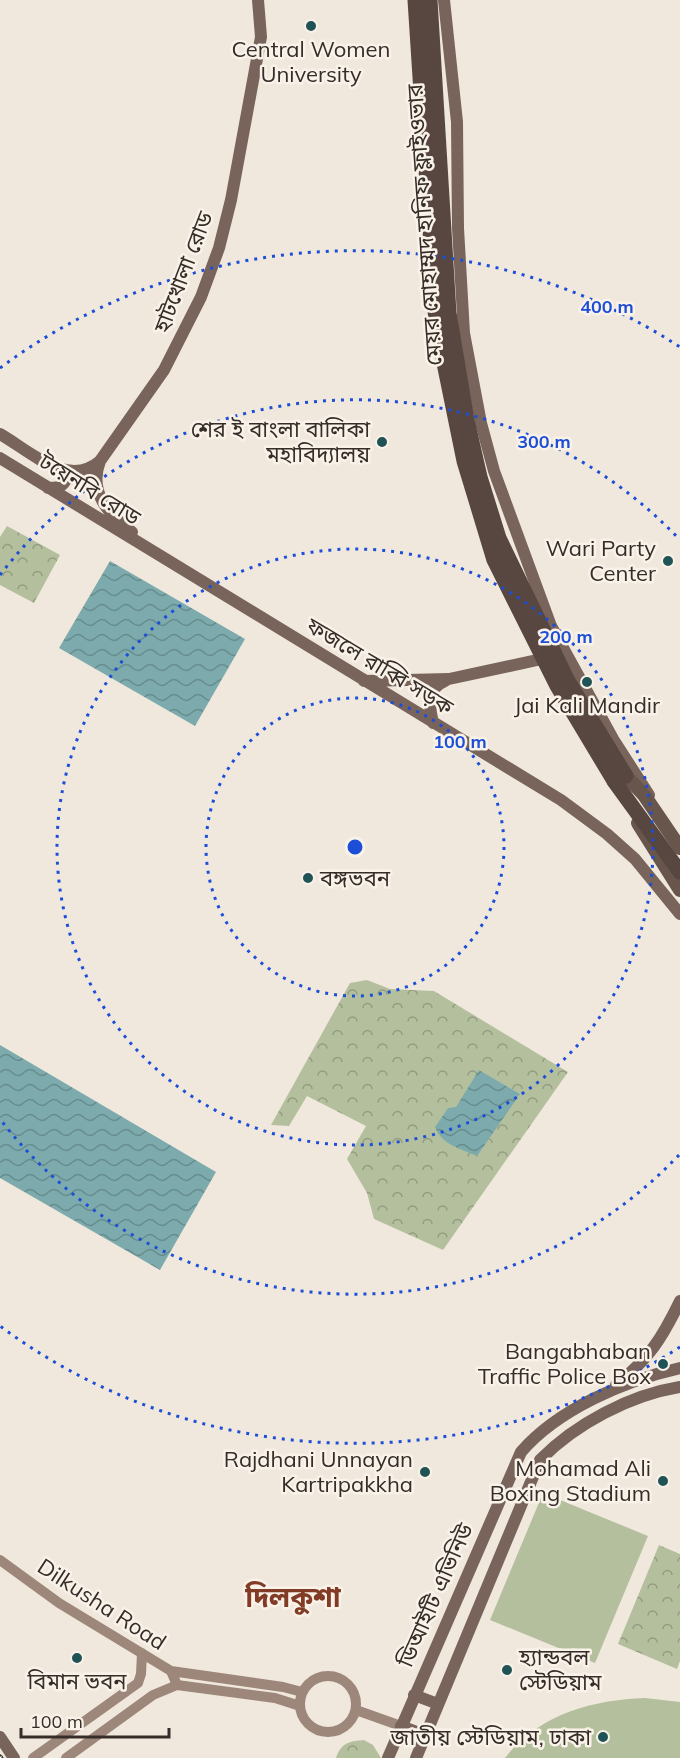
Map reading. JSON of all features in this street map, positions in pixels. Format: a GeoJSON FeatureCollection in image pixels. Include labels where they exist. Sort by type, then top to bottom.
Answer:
{"type":"FeatureCollection","features":[{"type":"Feature","properties":{"kind":"highway","name":"মেয়র মোহাম্মদ হানিফ ফ্লাইওভার"},"geometry":{"type":"LineString","coordinates":[[415,0],[436,324],[464,461],[494,560],[556,686],[680,862]]}},
{"type":"Feature","properties":{"kind":"highway","name":"মেয়র মোহাম্মদ হানিফ ফ্লাইওভার"},"geometry":{"type":"LineString","coordinates":[[430,0],[449,313],[455,362],[480,477],[499,538],[553,652],[620,778],[680,872]]}},
{"type":"Feature","properties":{"kind":"highway"},"geometry":{"type":"LineString","coordinates":[[620,778],[644,795],[680,848]]}},
{"type":"Feature","properties":{"kind":"highway"},"geometry":{"type":"LineString","coordinates":[[620,778],[646,838],[680,890]]}},
{"type":"Feature","properties":{"kind":"main road","name":"হাটখোলা রোড"},"geometry":{"type":"LineString","coordinates":[[100,460],[169,361],[201,297],[219,248],[231,200],[261,37],[258,0]]}},
{"type":"Feature","properties":{"kind":"main road"},"geometry":{"type":"LineString","coordinates":[[444,0],[457,122],[458,228],[464,333],[475,397],[494,471],[535,587],[565,654],[629,765],[680,836]]}},
{"type":"Feature","properties":{"kind":"main road","name":"টয়েনবি রোড"},"geometry":{"type":"LineString","coordinates":[[0,434],[62,470]]}},
{"type":"Feature","properties":{"kind":"main road","name":"টয়েনবি রোড"},"geometry":{"type":"LineString","coordinates":[[0,458],[159,556]]}},
{"type":"Feature","properties":{"kind":"main road"},"geometry":{"type":"LineString","coordinates":[[48,488],[63,485],[66,480],[62,470],[86,471],[100,460]]}},
{"type":"Feature","properties":{"kind":"main road"},"geometry":{"type":"LineString","coordinates":[[100,460],[97,487],[103,504],[122,525],[159,556]]}},
{"type":"Feature","properties":{"kind":"main road","name":"ফজলে রাব্বি সড়ক"},"geometry":{"type":"LineString","coordinates":[[159,556],[561,800],[608,834],[635,859],[680,914]]}},
{"type":"Feature","properties":{"kind":"main road"},"geometry":{"type":"LineString","coordinates":[[433,723],[430,695],[437,684],[565,654]]}},
{"type":"Feature","properties":{"kind":"main road"},"geometry":{"type":"LineString","coordinates":[[363,681],[449,680]]}},
{"type":"Feature","properties":{"kind":"main road"},"geometry":{"type":"LineString","coordinates":[[608,1391],[639,1367],[655,1348],[680,1301]]}},
{"type":"Feature","properties":{"kind":"main road","name":"ডিআইটি এভিনিউ"},"geometry":{"type":"LineString","coordinates":[[388,1758],[513,1467],[534,1437],[608,1391],[680,1368]]}},
{"type":"Feature","properties":{"kind":"main road","name":"ডিআইটি এভিনিউ"},"geometry":{"type":"LineString","coordinates":[[416,1758],[540,1460],[557,1442],[577,1428],[642,1397],[680,1387]]}},
{"type":"Feature","properties":{"kind":"main road"},"geometry":{"type":"LineString","coordinates":[[548,1427],[557,1442]]}},
{"type":"Feature","properties":{"kind":"main road","name":"Dilkusha Road"},"geometry":{"type":"LineString","coordinates":[[0,1560],[59,1603],[171,1671],[177,1685]]}},
{"type":"Feature","properties":{"kind":"main road"},"geometry":{"type":"LineString","coordinates":[[33,1758],[138,1683],[142,1653]]}},
{"type":"Feature","properties":{"kind":"main road"},"geometry":{"type":"LineString","coordinates":[[171,1671],[283,1687],[302,1692]]}},
{"type":"Feature","properties":{"kind":"main road"},"geometry":{"type":"LineString","coordinates":[[335,1676],[343,1680],[354,1693],[356,1710],[346,1726],[328,1732],[312,1727],[302,1714],[300,1706],[302,1692],[306,1686],[319,1677],[335,1676]]}},
{"type":"Feature","properties":{"kind":"main road"},"geometry":{"type":"LineString","coordinates":[[66,1758],[153,1695],[177,1685],[275,1698],[300,1706]]}},
{"type":"Feature","properties":{"kind":"main road"},"geometry":{"type":"LineString","coordinates":[[414,1695],[438,1704]]}},
{"type":"Feature","properties":{"kind":"main road"},"geometry":{"type":"LineString","coordinates":[[356,1710],[425,1735]]}},
{"type":"Feature","properties":{"kind":"main road"},"geometry":{"type":"LineString","coordinates":[[0,1737],[14,1758]]}},
{"type":"Feature","properties":{"kind":"green space"},"geometry":{"type":"Polygon","coordinates":[[[7,526],[60,555],[34,603],[0,585],[0,537],[7,526]]]}},
{"type":"Feature","properties":{"kind":"green space"},"geometry":{"type":"Polygon","coordinates":[[[367,980],[390,989],[434,991],[568,1072],[443,1250],[374,1219],[367,1193],[347,1159],[366,1126],[307,1096],[289,1126],[271,1125],[350,983],[367,980]]]}},
{"type":"Feature","properties":{"kind":"green space"},"geometry":{"type":"Polygon","coordinates":[[[543,1493],[648,1536],[595,1663],[490,1620],[543,1493]]]}},
{"type":"Feature","properties":{"kind":"green space"},"geometry":{"type":"Polygon","coordinates":[[[659,1545],[680,1554],[680,1661],[677,1669],[618,1644],[659,1545]]]}},
{"type":"Feature","properties":{"kind":"green space","name":"জাতীয় স্টেডিয়াম, ঢাকা"},"geometry":{"type":"Polygon","coordinates":[[[645,1698],[680,1702],[680,1758],[505,1758],[534,1730],[568,1712],[606,1702],[645,1698]]]}},
{"type":"Feature","properties":{"kind":"green space"},"geometry":{"type":"Polygon","coordinates":[[[364,1740],[373,1745],[381,1758],[336,1758],[340,1749],[346,1744],[364,1740]]]}},
{"type":"Feature","properties":{"kind":"water"},"geometry":{"type":"Polygon","coordinates":[[[110,561],[245,639],[195,726],[59,648],[110,561]]]}},
{"type":"Feature","properties":{"kind":"water"},"geometry":{"type":"Polygon","coordinates":[[[0,1045],[216,1172],[160,1270],[0,1178],[0,1045]]]}},
{"type":"Feature","properties":{"kind":"water"},"geometry":{"type":"Polygon","coordinates":[[[479,1070],[520,1094],[477,1156],[447,1142],[435,1127],[448,1108],[456,1107],[479,1070]]]}},
{"type":"Feature","properties":{"kind":"place","name":"Central Women University"},"geometry":{"type":"Point","coordinates":[311,26]}},
{"type":"Feature","properties":{"kind":"place","name":"শের ই বাংলা বালিকা মহাবিদ্যালয়"},"geometry":{"type":"Point","coordinates":[382,442]}},
{"type":"Feature","properties":{"kind":"place","name":"Wari Party Center"},"geometry":{"type":"Point","coordinates":[668,561]}},
{"type":"Feature","properties":{"kind":"place","name":"Jai Kali Mandir"},"geometry":{"type":"Point","coordinates":[587,682]}},
{"type":"Feature","properties":{"kind":"place","name":"বঙ্গভবন"},"geometry":{"type":"Point","coordinates":[308,878]}},
{"type":"Feature","properties":{"kind":"place","name":"Bangabhaban Traffic Police Box"},"geometry":{"type":"Point","coordinates":[663,1364]}},
{"type":"Feature","properties":{"kind":"place","name":"Rajdhani Unnayan Kartripakkha"},"geometry":{"type":"Point","coordinates":[425,1472]}},
{"type":"Feature","properties":{"kind":"place","name":"Mohamad Ali Boxing Stadium"},"geometry":{"type":"Point","coordinates":[663,1481]}},
{"type":"Feature","properties":{"kind":"place","name":"বিমান ভবন"},"geometry":{"type":"Point","coordinates":[77,1658]}},
{"type":"Feature","properties":{"kind":"place","name":"হ্যান্ডবল স্টেডিয়াম"},"geometry":{"type":"Point","coordinates":[507,1670]}},
{"type":"Feature","properties":{"kind":"place","name":"জাতীয় স্টেডিয়াম, ঢাকা"},"geometry":{"type":"Point","coordinates":[603,1737]}},
{"type":"Feature","properties":{"kind":"district","name":"দিলকুশা"},"geometry":{"type":"Point","coordinates":[293,1597]}}]}
